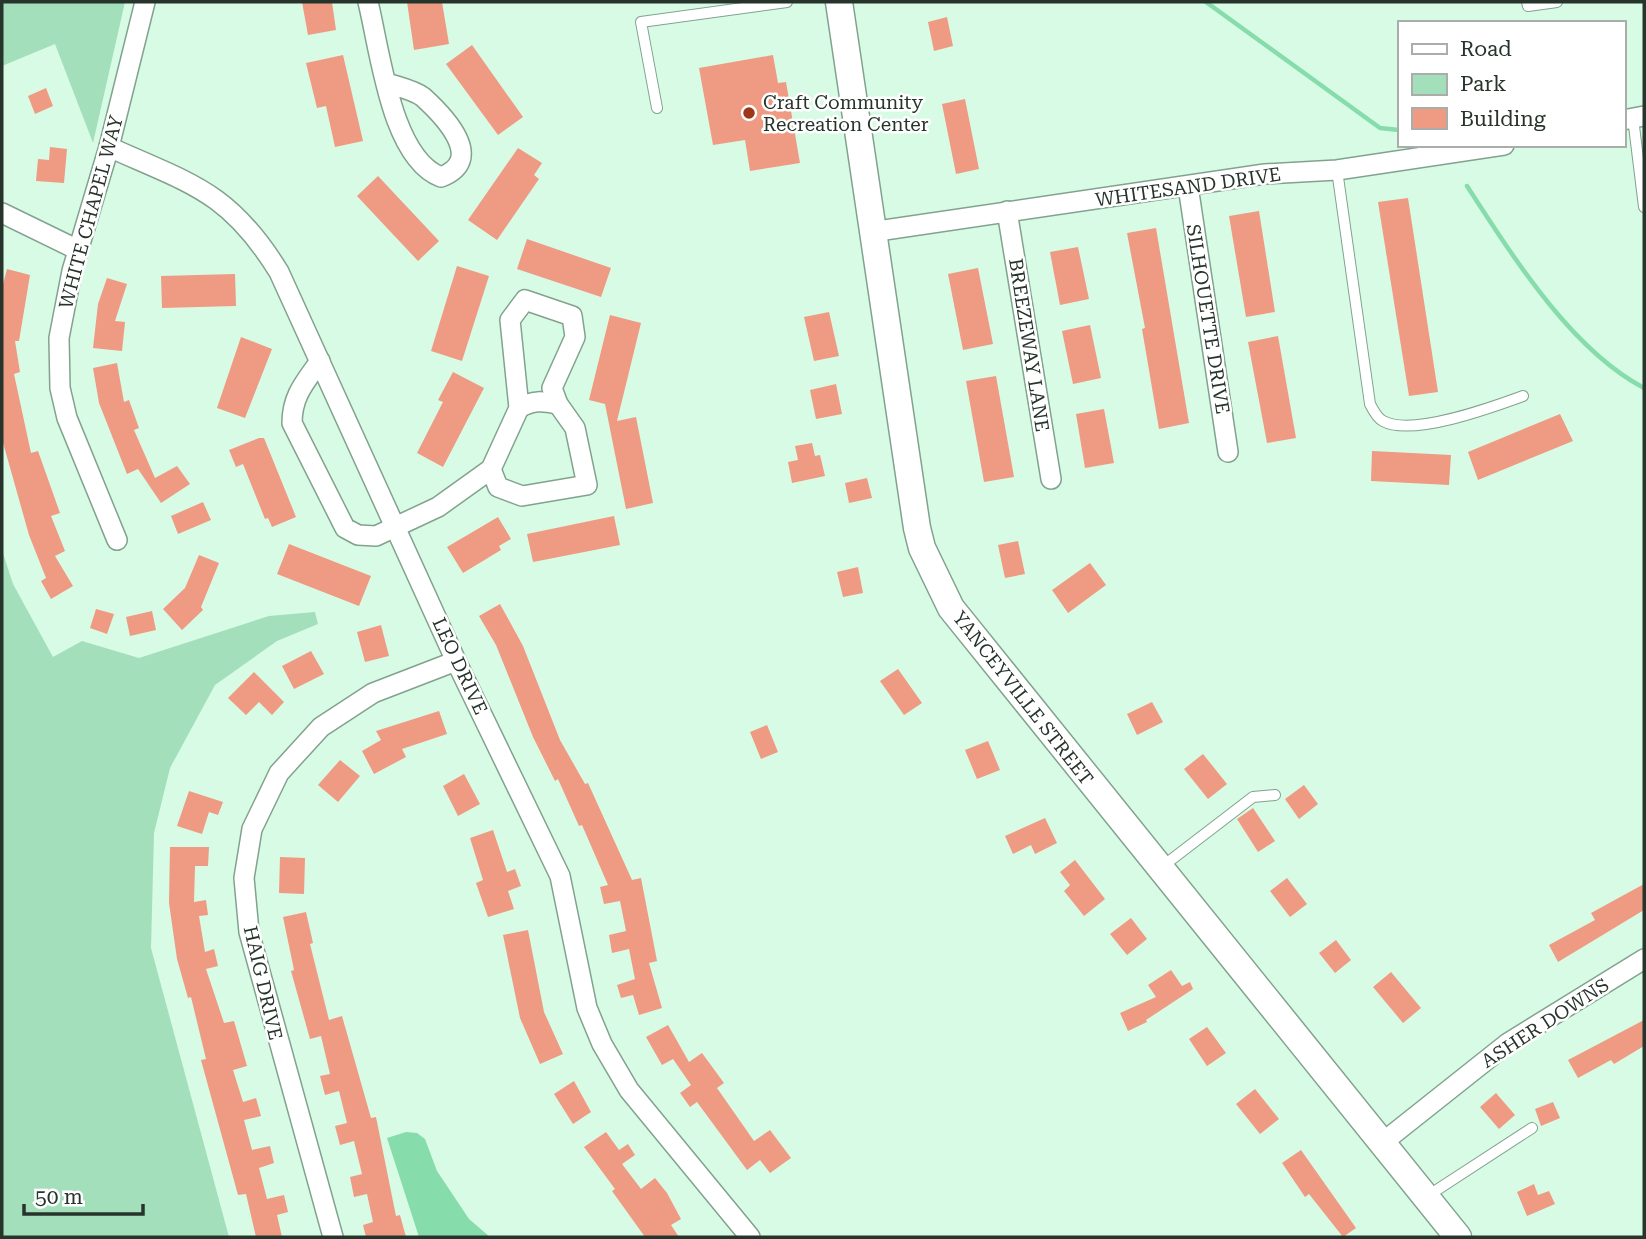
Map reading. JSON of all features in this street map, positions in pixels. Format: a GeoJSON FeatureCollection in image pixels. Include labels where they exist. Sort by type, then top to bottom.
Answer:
{"type":"FeatureCollection","features":[{"type":"Feature","properties":{"kind":"main road","name":"YANCEYVILLE STREET"},"geometry":{"type":"LineString","coordinates":[[839,2],[903,454],[922,548],[951,608],[1458,1237]]}},
{"type":"Feature","properties":{"kind":"street","name":"WHITE CHAPEL WAY"},"geometry":{"type":"LineString","coordinates":[[117,540],[67,418],[60,387],[59,338],[78,250],[109,147],[145,2]]}},
{"type":"Feature","properties":{"kind":"street"},"geometry":{"type":"LineString","coordinates":[[368,2],[387,83],[404,143],[431,173],[441,177],[451,173],[463,160],[463,148],[458,137],[421,96],[387,83]]}},
{"type":"Feature","properties":{"kind":"street","name":"LEO DRIVE"},"geometry":{"type":"LineString","coordinates":[[109,147],[179,176],[205,190],[236,215],[279,272],[456,661],[560,876],[587,1008],[602,1044],[629,1090],[750,1237]]}},
{"type":"Feature","properties":{"kind":"street","name":"WHITESAND DRIVE"},"geometry":{"type":"LineString","coordinates":[[871,232],[1265,174],[1337,170],[1491,147]]}},
{"type":"Feature","properties":{"kind":"street","name":"SILHOUETTE DRIVE"},"geometry":{"type":"LineString","coordinates":[[1188,186],[1228,453]]}},
{"type":"Feature","properties":{"kind":"street","name":"BREEZEWAY LANE"},"geometry":{"type":"LineString","coordinates":[[1007,211],[1051,479]]}},
{"type":"Feature","properties":{"kind":"street"},"geometry":{"type":"LineString","coordinates":[[2,213],[78,250]]}},
{"type":"Feature","properties":{"kind":"street"},"geometry":{"type":"LineString","coordinates":[[320,361],[297,393],[292,407],[292,423],[345,528],[358,535],[376,536],[438,507],[491,469],[519,408],[510,320],[525,300],[572,316],[575,337],[552,388],[558,404],[575,428],[587,485],[522,496],[498,487],[491,469]]}},
{"type":"Feature","properties":{"kind":"street"},"geometry":{"type":"LineString","coordinates":[[519,408],[529,402],[558,404]]}},
{"type":"Feature","properties":{"kind":"street","name":"HAIG DRIVE"},"geometry":{"type":"LineString","coordinates":[[333,1237],[249,932],[244,878],[252,829],[279,773],[321,727],[373,693],[456,661]]}},
{"type":"Feature","properties":{"kind":"street","name":"ASHER DOWNS"},"geometry":{"type":"LineString","coordinates":[[1382,1143],[1508,1043],[1644,959]]}},
{"type":"Feature","properties":{"kind":"lane"},"geometry":{"type":"LineString","coordinates":[[657,108],[641,22],[787,2]]}},
{"type":"Feature","properties":{"kind":"lane"},"geometry":{"type":"LineString","coordinates":[[1527,2],[1528,6],[1557,2]]}},
{"type":"Feature","properties":{"kind":"lane"},"geometry":{"type":"LineString","coordinates":[[1634,118],[1644,207]]}},
{"type":"Feature","properties":{"kind":"lane"},"geometry":{"type":"LineString","coordinates":[[1337,170],[1370,404],[1380,420],[1394,425],[1432,422],[1476,414],[1523,396]]}},
{"type":"Feature","properties":{"kind":"lane"},"geometry":{"type":"LineString","coordinates":[[1160,869],[1253,797],[1275,795]]}},
{"type":"Feature","properties":{"kind":"lane"},"geometry":{"type":"LineString","coordinates":[[1426,1198],[1532,1128]]}},
{"type":"Feature","properties":{"kind":"green space"},"geometry":{"type":"Polygon","coordinates":[[[2,2],[125,2],[93,143],[55,44],[2,66],[2,2]]]}},
{"type":"Feature","properties":{"kind":"green space"},"geometry":{"type":"Polygon","coordinates":[[[2,550],[13,584],[53,657],[82,641],[139,658],[269,616],[315,612],[318,624],[277,641],[215,685],[170,768],[154,833],[151,948],[229,1237],[2,1237],[2,550]]]}},
{"type":"Feature","properties":{"kind":"shaded area"},"geometry":{"type":"Polygon","coordinates":[[[406,1132],[417,1133],[425,1139],[437,1171],[469,1219],[490,1237],[419,1237],[387,1138],[406,1132]]]}},
{"type":"Feature","properties":{"kind":"building"},"geometry":{"type":"Polygon","coordinates":[[[302,2],[332,2],[336,30],[308,35],[302,2]]]}},
{"type":"Feature","properties":{"kind":"building"},"geometry":{"type":"Polygon","coordinates":[[[407,2],[442,2],[449,44],[414,50],[407,2]]]}},
{"type":"Feature","properties":{"kind":"building"},"geometry":{"type":"Polygon","coordinates":[[[947,17],[953,46],[934,51],[928,22],[947,17]]]}},
{"type":"Feature","properties":{"kind":"building"},"geometry":{"type":"Polygon","coordinates":[[[472,45],[523,117],[498,135],[446,64],[472,45]]]}},
{"type":"Feature","properties":{"kind":"building"},"geometry":{"type":"Polygon","coordinates":[[[343,55],[363,141],[335,147],[326,106],[317,108],[306,63],[343,55]]]}},
{"type":"Feature","properties":{"kind":"building"},"geometry":{"type":"Polygon","coordinates":[[[773,55],[778,83],[786,82],[800,163],[750,171],[745,140],[713,145],[699,68],[773,55]]]}},
{"type":"Feature","properties":{"kind":"building"},"geometry":{"type":"Polygon","coordinates":[[[46,88],[53,106],[35,114],[28,96],[46,88]]]}},
{"type":"Feature","properties":{"kind":"building"},"geometry":{"type":"Polygon","coordinates":[[[965,99],[979,169],[956,174],[942,104],[965,99]]]}},
{"type":"Feature","properties":{"kind":"building"},"geometry":{"type":"Polygon","coordinates":[[[50,147],[67,149],[64,183],[36,181],[38,159],[49,160],[50,147]]]}},
{"type":"Feature","properties":{"kind":"building"},"geometry":{"type":"Polygon","coordinates":[[[518,148],[542,163],[534,175],[539,179],[497,240],[468,220],[518,148]]]}},
{"type":"Feature","properties":{"kind":"building"},"geometry":{"type":"Polygon","coordinates":[[[378,176],[439,241],[418,261],[357,196],[378,176]]]}},
{"type":"Feature","properties":{"kind":"building"},"geometry":{"type":"Polygon","coordinates":[[[1408,198],[1438,392],[1409,396],[1378,202],[1408,198]]]}},
{"type":"Feature","properties":{"kind":"building"},"geometry":{"type":"Polygon","coordinates":[[[1259,211],[1275,312],[1246,317],[1229,216],[1259,211]]]}},
{"type":"Feature","properties":{"kind":"building"},"geometry":{"type":"Polygon","coordinates":[[[1156,228],[1189,423],[1159,429],[1142,329],[1145,328],[1127,233],[1156,228]]]}},
{"type":"Feature","properties":{"kind":"building"},"geometry":{"type":"Polygon","coordinates":[[[527,239],[611,268],[601,297],[517,269],[527,239]]]}},
{"type":"Feature","properties":{"kind":"building"},"geometry":{"type":"Polygon","coordinates":[[[1078,247],[1089,299],[1060,305],[1050,252],[1078,247]]]}},
{"type":"Feature","properties":{"kind":"building"},"geometry":{"type":"Polygon","coordinates":[[[457,266],[489,276],[462,361],[431,351],[457,266]]]}},
{"type":"Feature","properties":{"kind":"building"},"geometry":{"type":"Polygon","coordinates":[[[978,268],[993,344],[963,350],[948,274],[978,268]]]}},
{"type":"Feature","properties":{"kind":"building"},"geometry":{"type":"Polygon","coordinates":[[[7,269],[30,275],[19,341],[15,341],[20,372],[14,374],[31,453],[38,451],[60,513],[51,516],[65,551],[55,556],[73,586],[51,599],[41,581],[46,578],[29,535],[2,439],[2,288],[7,269]]]}},
{"type":"Feature","properties":{"kind":"building"},"geometry":{"type":"Polygon","coordinates":[[[235,274],[236,306],[162,308],[161,276],[235,274]]]}},
{"type":"Feature","properties":{"kind":"building"},"geometry":{"type":"Polygon","coordinates":[[[107,278],[127,284],[115,321],[125,322],[122,351],[93,348],[98,304],[107,278]]]}},
{"type":"Feature","properties":{"kind":"building"},"geometry":{"type":"Polygon","coordinates":[[[829,312],[839,356],[814,361],[804,317],[829,312]]]}},
{"type":"Feature","properties":{"kind":"building"},"geometry":{"type":"Polygon","coordinates":[[[610,315],[641,323],[617,421],[636,417],[653,503],[626,509],[605,404],[589,400],[610,315]]]}},
{"type":"Feature","properties":{"kind":"building"},"geometry":{"type":"Polygon","coordinates":[[[1090,325],[1101,378],[1073,384],[1062,331],[1090,325]]]}},
{"type":"Feature","properties":{"kind":"building"},"geometry":{"type":"Polygon","coordinates":[[[1278,336],[1296,438],[1267,443],[1248,342],[1278,336]]]}},
{"type":"Feature","properties":{"kind":"building"},"geometry":{"type":"Polygon","coordinates":[[[241,337],[272,349],[245,418],[217,408],[241,337]]]}},
{"type":"Feature","properties":{"kind":"building"},"geometry":{"type":"Polygon","coordinates":[[[117,363],[124,402],[129,400],[139,428],[134,430],[155,478],[177,466],[190,484],[161,503],[138,469],[127,474],[99,403],[93,368],[117,363]]]}},
{"type":"Feature","properties":{"kind":"building"},"geometry":{"type":"Polygon","coordinates":[[[453,372],[484,388],[443,467],[417,453],[443,402],[438,400],[453,372]]]}},
{"type":"Feature","properties":{"kind":"building"},"geometry":{"type":"Polygon","coordinates":[[[996,376],[1014,477],[984,482],[966,381],[996,376]]]}},
{"type":"Feature","properties":{"kind":"building"},"geometry":{"type":"Polygon","coordinates":[[[836,384],[842,414],[816,419],[810,390],[836,384]]]}},
{"type":"Feature","properties":{"kind":"building"},"geometry":{"type":"Polygon","coordinates":[[[1104,409],[1114,463],[1085,468],[1076,414],[1104,409]]]}},
{"type":"Feature","properties":{"kind":"building"},"geometry":{"type":"Polygon","coordinates":[[[1560,414],[1573,441],[1478,480],[1468,452],[1560,414]]]}},
{"type":"Feature","properties":{"kind":"building"},"geometry":{"type":"Polygon","coordinates":[[[264,438],[296,517],[272,527],[268,518],[265,519],[243,464],[236,467],[229,450],[264,438]]]}},
{"type":"Feature","properties":{"kind":"building"},"geometry":{"type":"Polygon","coordinates":[[[812,443],[815,456],[820,455],[825,476],[792,483],[788,462],[798,460],[795,446],[812,443]]]}},
{"type":"Feature","properties":{"kind":"building"},"geometry":{"type":"Polygon","coordinates":[[[1372,451],[1451,455],[1449,485],[1371,481],[1372,451]]]}},
{"type":"Feature","properties":{"kind":"building"},"geometry":{"type":"Polygon","coordinates":[[[867,478],[872,498],[849,503],[845,483],[867,478]]]}},
{"type":"Feature","properties":{"kind":"building"},"geometry":{"type":"Polygon","coordinates":[[[203,502],[211,520],[178,534],[171,516],[203,502]]]}},
{"type":"Feature","properties":{"kind":"building"},"geometry":{"type":"Polygon","coordinates":[[[614,516],[620,545],[533,562],[527,534],[614,516]]]}},
{"type":"Feature","properties":{"kind":"building"},"geometry":{"type":"Polygon","coordinates":[[[498,517],[511,539],[499,546],[501,550],[463,573],[447,547],[498,517]]]}},
{"type":"Feature","properties":{"kind":"building"},"geometry":{"type":"Polygon","coordinates":[[[1018,541],[1025,574],[1005,578],[998,545],[1018,541]]]}},
{"type":"Feature","properties":{"kind":"building"},"geometry":{"type":"Polygon","coordinates":[[[289,544],[371,576],[359,606],[277,574],[289,544]]]}},
{"type":"Feature","properties":{"kind":"building"},"geometry":{"type":"Polygon","coordinates":[[[199,555],[219,563],[201,607],[203,610],[182,630],[163,609],[185,588],[199,555]]]}},
{"type":"Feature","properties":{"kind":"building"},"geometry":{"type":"Polygon","coordinates":[[[1090,563],[1106,585],[1068,613],[1052,590],[1090,563]]]}},
{"type":"Feature","properties":{"kind":"building"},"geometry":{"type":"Polygon","coordinates":[[[858,567],[863,593],[843,597],[837,572],[858,567]]]}},
{"type":"Feature","properties":{"kind":"building"},"geometry":{"type":"Polygon","coordinates":[[[500,604],[523,646],[560,740],[585,784],[588,783],[632,880],[641,878],[657,961],[649,963],[662,1008],[639,1015],[633,995],[621,998],[617,985],[635,979],[629,949],[612,953],[609,935],[626,931],[620,901],[604,904],[600,887],[608,885],[582,825],[579,826],[558,779],[555,781],[533,737],[496,645],[479,616],[500,604]]]}},
{"type":"Feature","properties":{"kind":"building"},"geometry":{"type":"Polygon","coordinates":[[[96,609],[114,614],[107,634],[90,628],[96,609]]]}},
{"type":"Feature","properties":{"kind":"building"},"geometry":{"type":"Polygon","coordinates":[[[152,611],[156,630],[130,636],[126,617],[152,611]]]}},
{"type":"Feature","properties":{"kind":"building"},"geometry":{"type":"Polygon","coordinates":[[[381,625],[389,656],[365,662],[357,632],[381,625]]]}},
{"type":"Feature","properties":{"kind":"building"},"geometry":{"type":"Polygon","coordinates":[[[311,651],[324,674],[294,689],[282,666],[311,651]]]}},
{"type":"Feature","properties":{"kind":"building"},"geometry":{"type":"Polygon","coordinates":[[[898,669],[922,703],[904,715],[880,681],[898,669]]]}},
{"type":"Feature","properties":{"kind":"building"},"geometry":{"type":"Polygon","coordinates":[[[254,672],[284,702],[272,715],[259,702],[246,715],[228,698],[254,672]]]}},
{"type":"Feature","properties":{"kind":"building"},"geometry":{"type":"Polygon","coordinates":[[[1152,702],[1163,722],[1137,735],[1127,714],[1152,702]]]}},
{"type":"Feature","properties":{"kind":"building"},"geometry":{"type":"Polygon","coordinates":[[[439,711],[447,734],[402,749],[406,757],[374,774],[362,751],[381,740],[376,731],[439,711]]]}},
{"type":"Feature","properties":{"kind":"building"},"geometry":{"type":"Polygon","coordinates":[[[767,725],[778,752],[761,759],[750,732],[767,725]]]}},
{"type":"Feature","properties":{"kind":"building"},"geometry":{"type":"Polygon","coordinates":[[[988,741],[1000,770],[977,779],[965,750],[988,741]]]}},
{"type":"Feature","properties":{"kind":"building"},"geometry":{"type":"Polygon","coordinates":[[[1203,754],[1227,784],[1208,799],[1184,769],[1203,754]]]}},
{"type":"Feature","properties":{"kind":"building"},"geometry":{"type":"Polygon","coordinates":[[[340,760],[360,776],[338,802],[318,785],[340,760]]]}},
{"type":"Feature","properties":{"kind":"building"},"geometry":{"type":"Polygon","coordinates":[[[464,774],[480,804],[458,816],[443,786],[464,774]]]}},
{"type":"Feature","properties":{"kind":"building"},"geometry":{"type":"Polygon","coordinates":[[[1304,785],[1318,804],[1299,819],[1285,799],[1304,785]]]}},
{"type":"Feature","properties":{"kind":"building"},"geometry":{"type":"Polygon","coordinates":[[[189,791],[223,802],[218,815],[209,812],[202,834],[177,826],[189,791]]]}},
{"type":"Feature","properties":{"kind":"building"},"geometry":{"type":"Polygon","coordinates":[[[1253,808],[1275,841],[1258,852],[1237,819],[1253,808]]]}},
{"type":"Feature","properties":{"kind":"building"},"geometry":{"type":"Polygon","coordinates":[[[1045,818],[1057,843],[1035,854],[1031,845],[1013,854],[1005,836],[1045,818]]]}},
{"type":"Feature","properties":{"kind":"building"},"geometry":{"type":"Polygon","coordinates":[[[493,830],[507,872],[515,869],[521,886],[508,891],[514,909],[488,917],[476,883],[483,880],[470,838],[493,830]]]}},
{"type":"Feature","properties":{"kind":"building"},"geometry":{"type":"Polygon","coordinates":[[[170,847],[209,847],[208,866],[195,866],[194,902],[206,900],[208,915],[199,916],[205,952],[214,949],[218,966],[206,969],[224,1023],[234,1021],[247,1066],[233,1070],[243,1102],[256,1098],[261,1116],[244,1120],[252,1150],[270,1146],[274,1163],[259,1168],[267,1199],[284,1195],[288,1212],[277,1215],[282,1237],[256,1237],[246,1194],[238,1195],[201,1060],[206,1059],[191,997],[188,998],[177,959],[169,903],[170,847]]]}},
{"type":"Feature","properties":{"kind":"building"},"geometry":{"type":"Polygon","coordinates":[[[280,857],[305,858],[304,894],[279,893],[280,857]]]}},
{"type":"Feature","properties":{"kind":"building"},"geometry":{"type":"Polygon","coordinates":[[[1075,860],[1105,899],[1084,916],[1064,891],[1070,885],[1060,872],[1075,860]]]}},
{"type":"Feature","properties":{"kind":"building"},"geometry":{"type":"Polygon","coordinates":[[[1287,878],[1307,904],[1290,917],[1270,891],[1287,878]]]}},
{"type":"Feature","properties":{"kind":"building"},"geometry":{"type":"Polygon","coordinates":[[[1644,884],[1644,910],[1558,962],[1549,945],[1595,920],[1591,913],[1644,884]]]}},
{"type":"Feature","properties":{"kind":"building"},"geometry":{"type":"Polygon","coordinates":[[[306,912],[313,943],[310,944],[329,1020],[342,1016],[371,1118],[376,1117],[396,1216],[400,1215],[406,1237],[366,1237],[363,1225],[373,1222],[367,1194],[354,1197],[350,1177],[362,1174],[354,1141],[340,1145],[335,1126],[347,1123],[339,1091],[325,1095],[320,1076],[330,1074],[321,1036],[310,1039],[291,971],[294,970],[283,917],[306,912]]]}},
{"type":"Feature","properties":{"kind":"building"},"geometry":{"type":"Polygon","coordinates":[[[1131,918],[1147,939],[1127,955],[1110,934],[1131,918]]]}},
{"type":"Feature","properties":{"kind":"building"},"geometry":{"type":"Polygon","coordinates":[[[528,930],[544,1012],[563,1054],[540,1064],[520,1018],[503,935],[528,930]]]}},
{"type":"Feature","properties":{"kind":"building"},"geometry":{"type":"Polygon","coordinates":[[[1336,940],[1351,960],[1335,973],[1319,953],[1336,940]]]}},
{"type":"Feature","properties":{"kind":"building"},"geometry":{"type":"Polygon","coordinates":[[[1171,970],[1182,986],[1190,982],[1193,989],[1146,1020],[1147,1022],[1128,1031],[1120,1013],[1156,997],[1148,985],[1171,970]]]}},
{"type":"Feature","properties":{"kind":"building"},"geometry":{"type":"Polygon","coordinates":[[[1391,972],[1421,1008],[1403,1023],[1373,987],[1391,972]]]}},
{"type":"Feature","properties":{"kind":"building"},"geometry":{"type":"Polygon","coordinates":[[[1644,1020],[1644,1046],[1614,1064],[1611,1060],[1578,1078],[1568,1060],[1644,1020]]]}},
{"type":"Feature","properties":{"kind":"building"},"geometry":{"type":"Polygon","coordinates":[[[668,1025],[689,1062],[702,1053],[724,1083],[717,1088],[754,1141],[770,1130],[791,1158],[770,1173],[760,1160],[747,1170],[697,1102],[690,1107],[680,1093],[691,1085],[673,1059],[662,1065],[646,1037],[668,1025]]]}},
{"type":"Feature","properties":{"kind":"building"},"geometry":{"type":"Polygon","coordinates":[[[1207,1027],[1226,1053],[1207,1066],[1189,1039],[1207,1027]]]}},
{"type":"Feature","properties":{"kind":"building"},"geometry":{"type":"Polygon","coordinates":[[[574,1081],[591,1112],[573,1124],[554,1094],[574,1081]]]}},
{"type":"Feature","properties":{"kind":"building"},"geometry":{"type":"Polygon","coordinates":[[[1255,1089],[1279,1119],[1260,1134],[1236,1104],[1255,1089]]]}},
{"type":"Feature","properties":{"kind":"building"},"geometry":{"type":"Polygon","coordinates":[[[1496,1093],[1515,1115],[1499,1129],[1480,1107],[1496,1093]]]}},
{"type":"Feature","properties":{"kind":"building"},"geometry":{"type":"Polygon","coordinates":[[[1553,1102],[1560,1118],[1541,1126],[1535,1109],[1553,1102]]]}},
{"type":"Feature","properties":{"kind":"building"},"geometry":{"type":"Polygon","coordinates":[[[606,1132],[619,1150],[628,1144],[635,1155],[622,1164],[641,1189],[655,1178],[667,1193],[681,1219],[671,1225],[679,1237],[645,1237],[612,1191],[615,1189],[584,1147],[606,1132]]]}},
{"type":"Feature","properties":{"kind":"building"},"geometry":{"type":"Polygon","coordinates":[[[1301,1150],[1356,1228],[1343,1237],[1309,1194],[1305,1197],[1282,1163],[1301,1150]]]}},
{"type":"Feature","properties":{"kind":"building"},"geometry":{"type":"Polygon","coordinates":[[[1534,1184],[1538,1195],[1549,1191],[1555,1204],[1527,1216],[1517,1192],[1534,1184]]]}},
{"type":"Feature","properties":{"kind":"waterway"},"geometry":{"type":"LineString","coordinates":[[1206,2],[1380,128],[1398,130]]}},
{"type":"Feature","properties":{"kind":"waterway"},"geometry":{"type":"LineString","coordinates":[[1467,186],[1523,270],[1567,325],[1591,350],[1644,388]]}},
{"type":"Feature","properties":{"kind":"place","name":"Craft Community Recreation Center"},"geometry":{"type":"Point","coordinates":[749,113]}}]}
